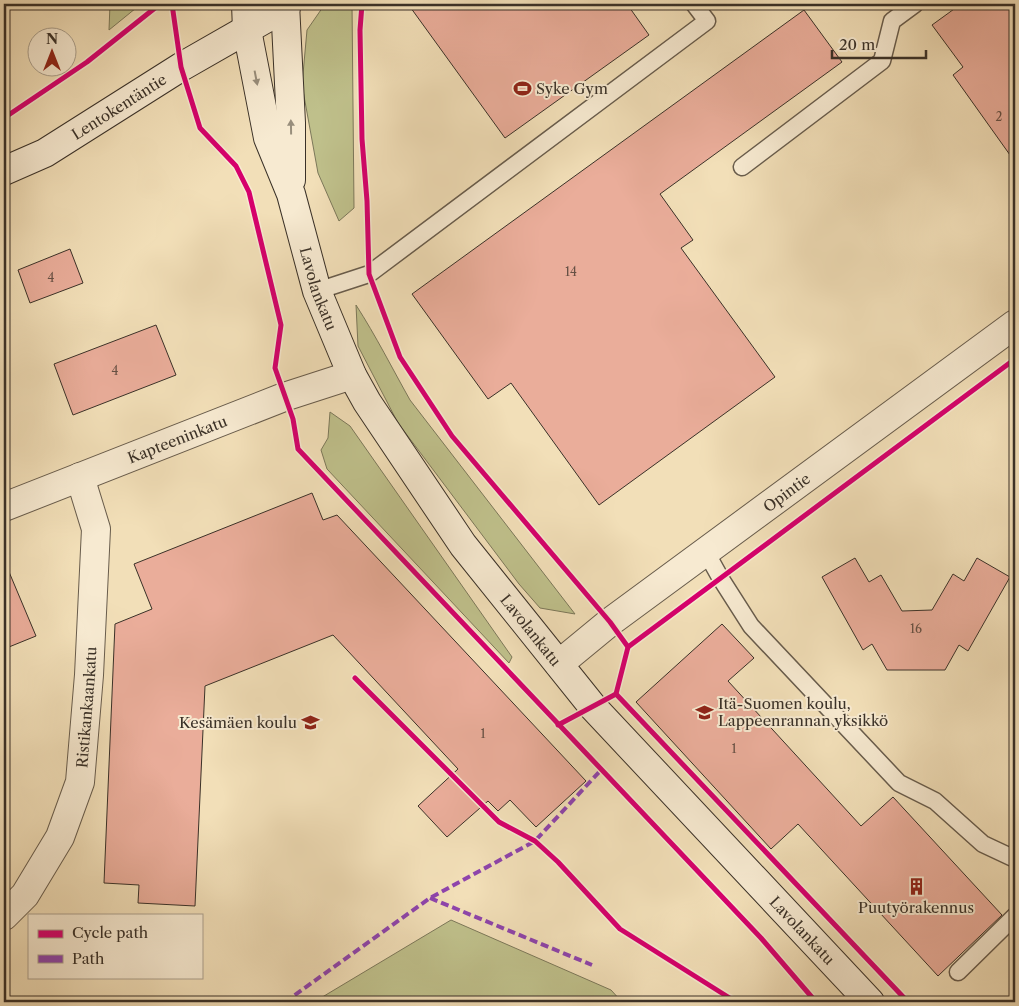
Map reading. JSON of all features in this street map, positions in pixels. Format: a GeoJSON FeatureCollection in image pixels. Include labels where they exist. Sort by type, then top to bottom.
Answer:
{"type":"FeatureCollection","features":[{"type":"Feature","properties":{"kind":"street","name":"Lavolankatu"},"geometry":{"type":"LineString","coordinates":[[287,5],[291,123],[291,194]]}},
{"type":"Feature","properties":{"kind":"street","name":"Lentokentäntie"},"geometry":{"type":"LineString","coordinates":[[4,171],[45,154],[165,77],[246,17],[287,5]]}},
{"type":"Feature","properties":{"kind":"street","name":"Lavolankatu"},"geometry":{"type":"LineString","coordinates":[[246,17],[268,138],[291,194],[317,291],[352,375],[367,402],[463,545],[593,708],[870,1002]]}},
{"type":"Feature","properties":{"kind":"street","name":"Opintie"},"geometry":{"type":"LineString","coordinates":[[559,664],[610,622],[1015,324]]}},
{"type":"Feature","properties":{"kind":"street","name":"Kapteeninkatu"},"geometry":{"type":"LineString","coordinates":[[4,507],[284,397],[352,375]]}},
{"type":"Feature","properties":{"kind":"street","name":"Ristikankaankatu"},"geometry":{"type":"LineString","coordinates":[[4,916],[25,895],[60,837],[80,782],[89,675],[96,529],[80,477]]}},
{"type":"Feature","properties":{"kind":"lane"},"geometry":{"type":"LineString","coordinates":[[317,291],[368,274],[707,21],[694,4]]}},
{"type":"Feature","properties":{"kind":"lane"},"geometry":{"type":"LineString","coordinates":[[742,166],[882,61],[892,21],[915,4]]}},
{"type":"Feature","properties":{"kind":"lane"},"geometry":{"type":"LineString","coordinates":[[706,552],[721,579],[752,626],[899,783],[935,801],[983,844],[1015,858]]}},
{"type":"Feature","properties":{"kind":"lane"},"geometry":{"type":"LineString","coordinates":[[958,972],[1015,916]]}},
{"type":"Feature","properties":{"kind":"green space"},"geometry":{"type":"Polygon","coordinates":[[[110,4],[141,4],[109,30],[110,4]]]}},
{"type":"Feature","properties":{"kind":"green space"},"geometry":{"type":"Polygon","coordinates":[[[325,4],[352,4],[354,208],[339,221],[318,173],[302,85],[307,30],[325,4]]]}},
{"type":"Feature","properties":{"kind":"green space"},"geometry":{"type":"Polygon","coordinates":[[[356,305],[410,400],[575,614],[540,608],[519,584],[398,423],[358,346],[356,305]]]}},
{"type":"Feature","properties":{"kind":"green space"},"geometry":{"type":"Polygon","coordinates":[[[330,412],[350,426],[512,657],[509,663],[327,469],[321,450],[328,438],[330,412]]]}},
{"type":"Feature","properties":{"kind":"green space"},"geometry":{"type":"Polygon","coordinates":[[[451,920],[611,990],[622,1002],[314,1002],[451,920]]]}},
{"type":"Feature","properties":{"kind":"building","name":"Syke Gym"},"geometry":{"type":"Polygon","coordinates":[[[408,4],[627,4],[649,35],[505,138],[408,4]]]}},
{"type":"Feature","properties":{"kind":"building"},"geometry":{"type":"Polygon","coordinates":[[[961,4],[1015,4],[1015,162],[953,75],[963,67],[932,25],[961,4]]]}},
{"type":"Feature","properties":{"kind":"building"},"geometry":{"type":"Polygon","coordinates":[[[804,10],[842,62],[660,194],[693,240],[681,248],[775,377],[599,505],[511,383],[488,399],[412,294],[804,10]]]}},
{"type":"Feature","properties":{"kind":"building"},"geometry":{"type":"Polygon","coordinates":[[[70,249],[83,283],[30,303],[18,270],[70,249]]]}},
{"type":"Feature","properties":{"kind":"building"},"geometry":{"type":"Polygon","coordinates":[[[156,325],[176,375],[73,415],[54,364],[156,325]]]}},
{"type":"Feature","properties":{"kind":"building"},"geometry":{"type":"Polygon","coordinates":[[[312,493],[323,520],[337,515],[586,781],[536,827],[510,800],[498,811],[488,801],[447,837],[418,806],[458,769],[333,635],[205,686],[195,906],[138,903],[139,885],[104,883],[115,624],[152,609],[134,564],[312,493]]]}},
{"type":"Feature","properties":{"kind":"building"},"geometry":{"type":"Polygon","coordinates":[[[855,558],[869,582],[881,575],[902,611],[932,610],[953,574],[964,581],[977,558],[1010,577],[968,651],[959,645],[945,670],[887,670],[872,644],[863,650],[822,577],[855,558]]]}},
{"type":"Feature","properties":{"kind":"building"},"geometry":{"type":"Polygon","coordinates":[[[4,560],[36,636],[4,649],[4,560]]]}},
{"type":"Feature","properties":{"kind":"building"},"geometry":{"type":"Polygon","coordinates":[[[722,624],[754,658],[728,681],[861,826],[893,797],[1002,915],[938,976],[798,824],[771,849],[636,702],[722,624]]]}},
{"type":"Feature","properties":{"kind":"marked path"},"geometry":{"type":"LineString","coordinates":[[285,1002],[430,898],[535,841],[601,770]]}},
{"type":"Feature","properties":{"kind":"marked path"},"geometry":{"type":"LineString","coordinates":[[430,898],[592,965]]}},
{"type":"Feature","properties":{"kind":"cycle path"},"geometry":{"type":"LineString","coordinates":[[4,118],[87,62],[160,4]]}},
{"type":"Feature","properties":{"kind":"cycle path"},"geometry":{"type":"LineString","coordinates":[[172,4],[181,67],[200,128],[236,166],[249,192],[281,325],[275,368],[293,419],[298,449],[761,938],[816,1002]]}},
{"type":"Feature","properties":{"kind":"cycle path"},"geometry":{"type":"LineString","coordinates":[[362,4],[360,30],[362,139],[367,201],[369,274],[400,357],[452,436],[610,622],[628,647],[616,694],[908,1002]]}},
{"type":"Feature","properties":{"kind":"cycle path"},"geometry":{"type":"LineString","coordinates":[[628,647],[1015,359]]}},
{"type":"Feature","properties":{"kind":"cycle path"},"geometry":{"type":"LineString","coordinates":[[355,678],[499,822],[535,841],[558,862],[620,929],[736,1002]]}},
{"type":"Feature","properties":{"kind":"cycle path"},"geometry":{"type":"LineString","coordinates":[[558,725],[616,694]]}},
{"type":"Feature","properties":{"kind":"place","name":"Syke Gym"},"geometry":{"type":"Point","coordinates":[522,88]}},
{"type":"Feature","properties":{"kind":"place","name":"Itä-Suomen koulu, Lappeenrannan yksikkö"},"geometry":{"type":"Point","coordinates":[704,712]}},
{"type":"Feature","properties":{"kind":"place","name":"Kesämäen koulu"},"geometry":{"type":"Point","coordinates":[311,722]}},
{"type":"Feature","properties":{"kind":"place","name":"Puutyörakennus"},"geometry":{"type":"Point","coordinates":[916,886]}}]}
